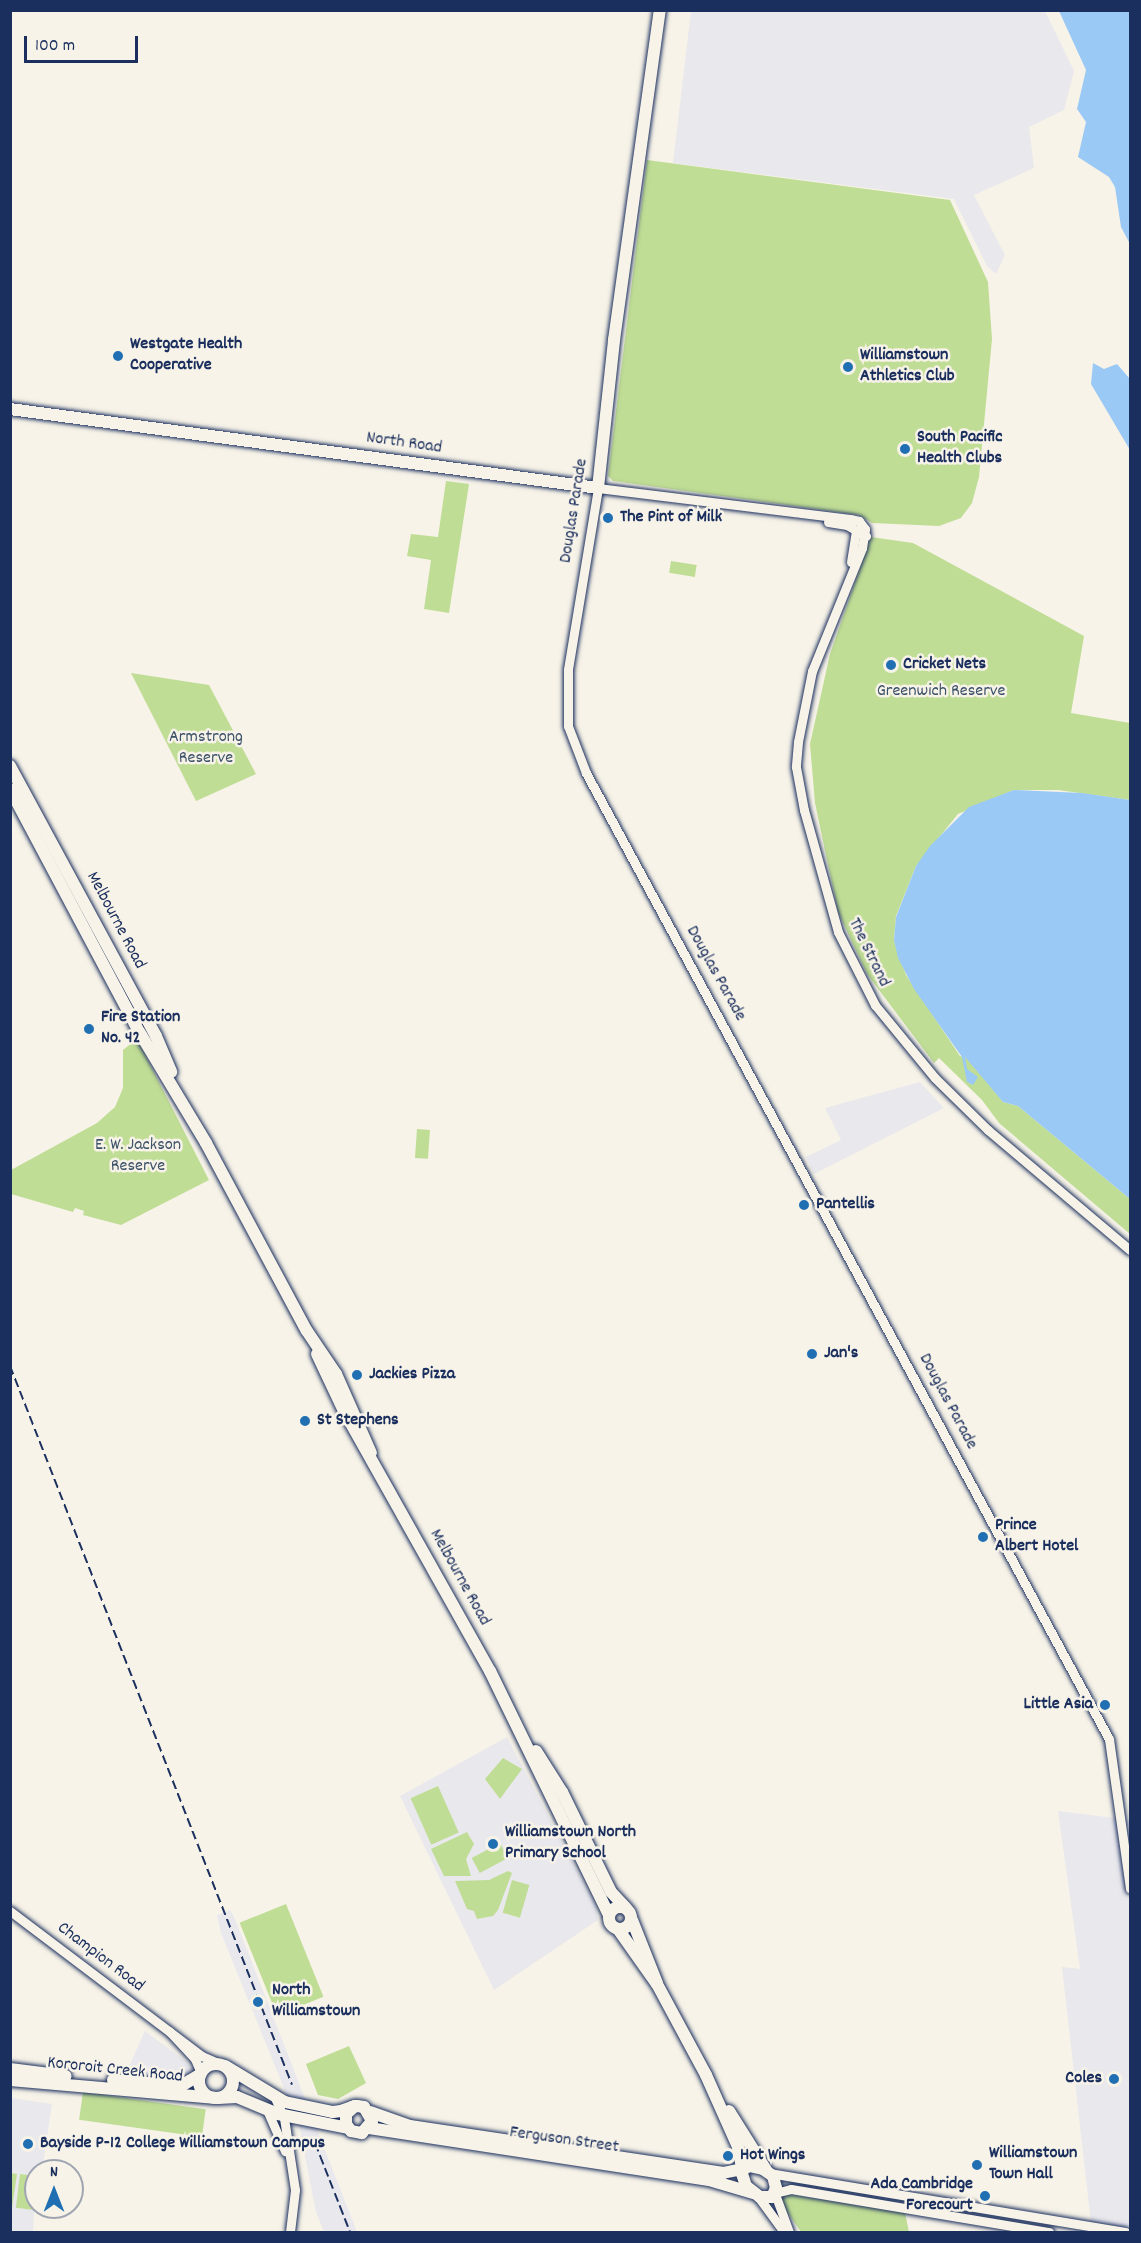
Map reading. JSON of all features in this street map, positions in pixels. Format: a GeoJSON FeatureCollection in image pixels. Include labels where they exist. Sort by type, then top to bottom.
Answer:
{"type":"FeatureCollection","features":[{"type":"Feature","properties":{"kind":"main road","name":"Douglas Parade"},"geometry":{"type":"LineString","coordinates":[[598,488],[614,340],[660,10]]}},
{"type":"Feature","properties":{"kind":"main road","name":"North Road"},"geometry":{"type":"LineString","coordinates":[[10,409],[598,488]]}},
{"type":"Feature","properties":{"kind":"main road","name":"Melbourne Road"},"geometry":{"type":"LineString","coordinates":[[10,766],[26,805],[179,1096],[307,1331],[329,1382],[371,1453],[609,1889],[626,1908]]}},
{"type":"Feature","properties":{"kind":"main road","name":"Melbourne Road"},"geometry":{"type":"LineString","coordinates":[[10,789],[26,805]]}},
{"type":"Feature","properties":{"kind":"main road","name":"Melbourne Road"},"geometry":{"type":"LineString","coordinates":[[557,1795],[609,1915]]}},
{"type":"Feature","properties":{"kind":"main road"},"geometry":{"type":"LineString","coordinates":[[657,1984],[618,1929],[611,1924],[609,1915],[616,1907],[626,1908],[632,1920],[657,1984],[706,2075],[738,2147],[744,2183],[755,2194]]}},
{"type":"Feature","properties":{"kind":"main road"},"geometry":{"type":"LineString","coordinates":[[618,1929],[627,1927],[632,1920]]}},
{"type":"Feature","properties":{"kind":"main road"},"geometry":{"type":"LineString","coordinates":[[209,2065],[223,2065],[275,2098],[333,2112],[355,2106],[370,2112],[369,2128],[360,2133],[348,2128],[283,2115],[237,2097],[217,2098],[203,2091],[201,2074],[209,2065]]}},
{"type":"Feature","properties":{"kind":"main road"},"geometry":{"type":"LineString","coordinates":[[217,2098],[228,2094],[233,2084],[232,2074],[223,2065]]}},
{"type":"Feature","properties":{"kind":"main road","name":"Kororoit Creek Road"},"geometry":{"type":"LineString","coordinates":[[10,2069],[178,2086],[189,2084],[201,2074]]}},
{"type":"Feature","properties":{"kind":"main road"},"geometry":{"type":"LineString","coordinates":[[706,2075],[775,2180],[775,2194]]}},
{"type":"Feature","properties":{"kind":"main road","name":"Kororoit Creek Road"},"geometry":{"type":"LineString","coordinates":[[10,2080],[217,2098]]}},
{"type":"Feature","properties":{"kind":"main road"},"geometry":{"type":"LineString","coordinates":[[348,2128],[345,2116],[355,2106]]}},
{"type":"Feature","properties":{"kind":"main road","name":"Ferguson Street"},"geometry":{"type":"LineString","coordinates":[[370,2112],[410,2126],[709,2180],[767,2198],[775,2194]]}},
{"type":"Feature","properties":{"kind":"main road","name":"Ferguson Street"},"geometry":{"type":"LineString","coordinates":[[369,2128],[723,2173],[742,2168],[768,2171]]}},
{"type":"Feature","properties":{"kind":"street","name":"North Road"},"geometry":{"type":"LineString","coordinates":[[598,488],[854,519],[862,532]]}},
{"type":"Feature","properties":{"kind":"street","name":"Douglas Parade"},"geometry":{"type":"LineString","coordinates":[[598,488],[567,686],[566,710],[574,747],[1109,1739],[1131,1889]]}},
{"type":"Feature","properties":{"kind":"street","name":"The Strand"},"geometry":{"type":"LineString","coordinates":[[862,532],[810,678],[796,767],[810,837],[838,932],[875,1005],[935,1078],[988,1130],[1130,1250]]}},
{"type":"Feature","properties":{"kind":"street","name":"Champion Road"},"geometry":{"type":"LineString","coordinates":[[10,1911],[205,2058],[223,2065]]}},
{"type":"Feature","properties":{"kind":"street","name":"Champion Road"},"geometry":{"type":"LineString","coordinates":[[169,2031],[201,2074]]}},
{"type":"Feature","properties":{"kind":"street"},"geometry":{"type":"LineString","coordinates":[[275,2098],[283,2115],[287,2156],[295,2190],[290,2232]]}},
{"type":"Feature","properties":{"kind":"street"},"geometry":{"type":"LineString","coordinates":[[267,2110],[287,2156]]}},
{"type":"Feature","properties":{"kind":"street"},"geometry":{"type":"LineString","coordinates":[[768,2171],[1125,2232]]}},
{"type":"Feature","properties":{"kind":"street"},"geometry":{"type":"LineString","coordinates":[[787,2232],[775,2194],[791,2189],[1049,2232]]}},
{"type":"Feature","properties":{"kind":"street"},"geometry":{"type":"LineString","coordinates":[[755,2194],[787,2232]]}},
{"type":"Feature","properties":{"kind":"shaded area"},"geometry":{"type":"Polygon","coordinates":[[[691,11],[1045,11],[1074,71],[1064,110],[1029,127],[1034,168],[974,195],[1005,255],[996,274],[987,266],[954,199],[673,163],[691,11]]]}},
{"type":"Feature","properties":{"kind":"shaded area"},"geometry":{"type":"Polygon","coordinates":[[[920,1082],[944,1108],[814,1174],[806,1157],[841,1140],[825,1108],[920,1082]]]}},
{"type":"Feature","properties":{"kind":"shaded area","name":"Williamstown North Primary School"},"geometry":{"type":"Polygon","coordinates":[[[507,1737],[596,1907],[598,1920],[494,1990],[400,1796],[507,1737]]]}},
{"type":"Feature","properties":{"kind":"shaded area"},"geometry":{"type":"Polygon","coordinates":[[[1058,1811],[1130,1820],[1130,2229],[1091,2223],[1062,1967],[1080,1969],[1058,1811]]]}},
{"type":"Feature","properties":{"kind":"shaded area"},"geometry":{"type":"Polygon","coordinates":[[[230,1910],[357,2232],[324,2232],[316,2212],[299,2125],[221,1933],[217,1915],[230,1910]]]}},
{"type":"Feature","properties":{"kind":"shaded area"},"geometry":{"type":"Polygon","coordinates":[[[145,2031],[187,2062],[192,2070],[189,2076],[181,2082],[126,2073],[145,2031]]]}},
{"type":"Feature","properties":{"kind":"shaded area","name":"Bayside P-12 College Williamstown Campus"},"geometry":{"type":"Polygon","coordinates":[[[11,2098],[52,2104],[44,2159],[24,2159],[24,2219],[34,2219],[33,2232],[11,2232],[11,2098]]]}},
{"type":"Feature","properties":{"kind":"green space"},"geometry":{"type":"Polygon","coordinates":[[[647,160],[950,200],[988,282],[992,339],[979,477],[972,503],[961,518],[939,526],[872,523],[859,515],[613,481],[608,476],[647,160]]]}},
{"type":"Feature","properties":{"kind":"green space"},"geometry":{"type":"Polygon","coordinates":[[[446,481],[469,484],[449,613],[424,609],[431,560],[407,556],[411,534],[438,537],[446,481]]]}},
{"type":"Feature","properties":{"kind":"green space","name":"Greenwich Reserve"},"geometry":{"type":"Polygon","coordinates":[[[871,537],[913,543],[1084,636],[1071,713],[1130,723],[1130,800],[1058,790],[1014,790],[958,814],[916,866],[896,916],[894,940],[906,975],[960,1056],[970,1059],[1003,1102],[1018,1106],[1130,1199],[1130,1234],[999,1123],[982,1100],[939,1058],[934,1063],[867,974],[838,912],[815,803],[810,744],[830,654],[871,537]]]}},
{"type":"Feature","properties":{"kind":"green space"},"geometry":{"type":"Polygon","coordinates":[[[671,561],[697,565],[695,577],[669,573],[671,561]]]}},
{"type":"Feature","properties":{"kind":"green space","name":"Armstrong Reserve"},"geometry":{"type":"Polygon","coordinates":[[[131,673],[209,685],[256,774],[196,801],[131,673]]]}},
{"type":"Feature","properties":{"kind":"green space","name":"E. W. Jackson Reserve"},"geometry":{"type":"Polygon","coordinates":[[[133,1042],[140,1045],[209,1180],[121,1225],[83,1215],[84,1211],[75,1208],[73,1212],[11,1194],[11,1170],[97,1123],[115,1107],[123,1088],[123,1050],[133,1042]]]}},
{"type":"Feature","properties":{"kind":"green space"},"geometry":{"type":"Polygon","coordinates":[[[417,1129],[430,1130],[428,1159],[415,1158],[417,1129]]]}},
{"type":"Feature","properties":{"kind":"green space"},"geometry":{"type":"Polygon","coordinates":[[[503,1758],[522,1769],[500,1799],[485,1779],[503,1758]]]}},
{"type":"Feature","properties":{"kind":"green space"},"geometry":{"type":"Polygon","coordinates":[[[438,1786],[459,1833],[431,1845],[411,1798],[438,1786]]]}},
{"type":"Feature","properties":{"kind":"green space"},"geometry":{"type":"Polygon","coordinates":[[[467,1832],[474,1844],[466,1859],[471,1876],[444,1876],[431,1849],[467,1832]]]}},
{"type":"Feature","properties":{"kind":"green space"},"geometry":{"type":"Polygon","coordinates":[[[500,1843],[508,1858],[480,1873],[472,1858],[500,1843]]]}},
{"type":"Feature","properties":{"kind":"green space"},"geometry":{"type":"Polygon","coordinates":[[[508,1871],[512,1873],[498,1910],[493,1916],[477,1919],[474,1911],[467,1909],[455,1881],[489,1880],[508,1871]]]}},
{"type":"Feature","properties":{"kind":"green space"},"geometry":{"type":"Polygon","coordinates":[[[512,1880],[529,1885],[520,1918],[503,1913],[512,1880]]]}},
{"type":"Feature","properties":{"kind":"green space"},"geometry":{"type":"Polygon","coordinates":[[[286,1904],[323,1997],[277,2015],[240,1923],[286,1904]]]}},
{"type":"Feature","properties":{"kind":"green space"},"geometry":{"type":"Polygon","coordinates":[[[349,2046],[366,2083],[338,2099],[318,2095],[306,2064],[349,2046]]]}},
{"type":"Feature","properties":{"kind":"green space"},"geometry":{"type":"Polygon","coordinates":[[[83,2092],[206,2109],[202,2137],[79,2120],[83,2092]]]}},
{"type":"Feature","properties":{"kind":"green space"},"geometry":{"type":"Polygon","coordinates":[[[11,2173],[17,2174],[12,2208],[10,2208],[11,2173]]]}},
{"type":"Feature","properties":{"kind":"green space"},"geometry":{"type":"Polygon","coordinates":[[[20,2174],[24,2174],[24,2209],[16,2208],[20,2174]]]}},
{"type":"Feature","properties":{"kind":"green space"},"geometry":{"type":"Polygon","coordinates":[[[787,2194],[905,2213],[909,2232],[801,2232],[783,2206],[781,2196],[787,2194]]]}},
{"type":"Feature","properties":{"kind":"water"},"geometry":{"type":"Polygon","coordinates":[[[1059,11],[1130,11],[1130,244],[1121,227],[1115,187],[1109,177],[1078,157],[1086,122],[1077,109],[1086,70],[1059,11]]]}},
{"type":"Feature","properties":{"kind":"water"},"geometry":{"type":"Polygon","coordinates":[[[1093,363],[1104,369],[1117,364],[1130,379],[1130,450],[1091,384],[1093,363]]]}},
{"type":"Feature","properties":{"kind":"water"},"geometry":{"type":"Polygon","coordinates":[[[1014,790],[1082,793],[1130,800],[1130,1199],[1018,1106],[1003,1102],[965,1057],[967,1069],[978,1077],[973,1085],[967,1082],[962,1057],[914,989],[898,958],[894,940],[896,917],[916,866],[930,846],[969,807],[1014,790]]]}},
{"type":"Feature","properties":{"kind":"railway"},"geometry":{"type":"LineString","coordinates":[[10,1366],[292,2085]]}},
{"type":"Feature","properties":{"kind":"railway"},"geometry":{"type":"LineString","coordinates":[[315,2143],[350,2232]]}},
{"type":"Feature","properties":{"kind":"place","name":"Westgate Health Cooperative"},"geometry":{"type":"Point","coordinates":[118,356]}},
{"type":"Feature","properties":{"kind":"place","name":"Williamstown Athletics Club"},"geometry":{"type":"Point","coordinates":[848,367]}},
{"type":"Feature","properties":{"kind":"place","name":"South Pacific Health Clubs"},"geometry":{"type":"Point","coordinates":[905,449]}},
{"type":"Feature","properties":{"kind":"place","name":"The Pint of Milk"},"geometry":{"type":"Point","coordinates":[608,518]}},
{"type":"Feature","properties":{"kind":"place","name":"Cricket Nets"},"geometry":{"type":"Point","coordinates":[891,665]}},
{"type":"Feature","properties":{"kind":"place","name":"Fire Station No. 42"},"geometry":{"type":"Point","coordinates":[89,1029]}},
{"type":"Feature","properties":{"kind":"place","name":"Pantellis"},"geometry":{"type":"Point","coordinates":[804,1205]}},
{"type":"Feature","properties":{"kind":"place","name":"Jan's"},"geometry":{"type":"Point","coordinates":[812,1354]}},
{"type":"Feature","properties":{"kind":"place","name":"Jackies Pizza"},"geometry":{"type":"Point","coordinates":[357,1375]}},
{"type":"Feature","properties":{"kind":"place","name":"St Stephens"},"geometry":{"type":"Point","coordinates":[305,1421]}},
{"type":"Feature","properties":{"kind":"place","name":"Prince Albert Hotel"},"geometry":{"type":"Point","coordinates":[983,1537]}},
{"type":"Feature","properties":{"kind":"place","name":"Little Asia"},"geometry":{"type":"Point","coordinates":[1105,1705]}},
{"type":"Feature","properties":{"kind":"place","name":"Williamstown North Primary School"},"geometry":{"type":"Point","coordinates":[493,1844]}},
{"type":"Feature","properties":{"kind":"place","name":"North Williamstown"},"geometry":{"type":"Point","coordinates":[258,2002]}},
{"type":"Feature","properties":{"kind":"place","name":"Coles"},"geometry":{"type":"Point","coordinates":[1114,2079]}},
{"type":"Feature","properties":{"kind":"place","name":"Bayside P-12 College Williamstown Campus"},"geometry":{"type":"Point","coordinates":[28,2144]}},
{"type":"Feature","properties":{"kind":"place","name":"Hot Wings"},"geometry":{"type":"Point","coordinates":[728,2156]}},
{"type":"Feature","properties":{"kind":"place","name":"Williamstown Town Hall"},"geometry":{"type":"Point","coordinates":[977,2165]}},
{"type":"Feature","properties":{"kind":"place","name":"Ada Cambridge Forecourt"},"geometry":{"type":"Point","coordinates":[985,2196]}}]}
